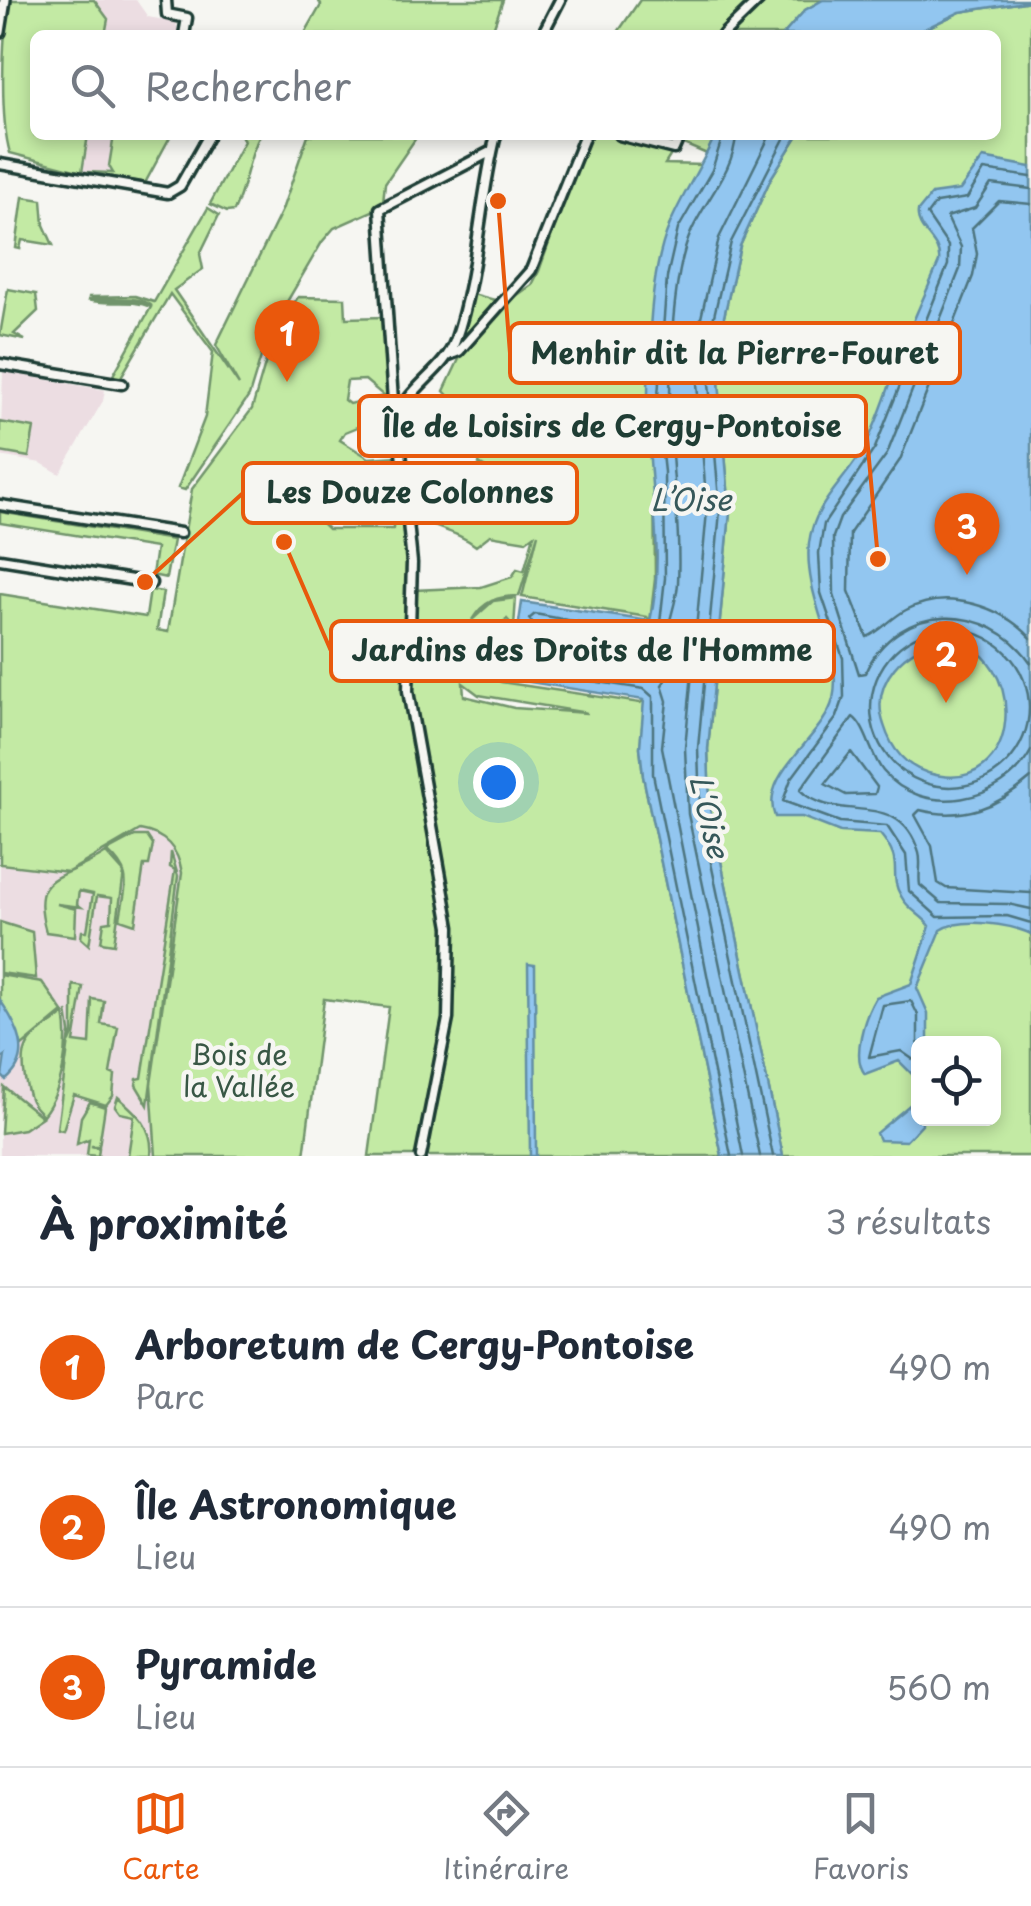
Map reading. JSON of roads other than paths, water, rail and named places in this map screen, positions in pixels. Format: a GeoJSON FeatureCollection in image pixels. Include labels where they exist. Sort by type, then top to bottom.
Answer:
{"type":"FeatureCollection","features":[{"type":"Feature","properties":{"kind":"main road"},"geometry":{"type":"LineString","coordinates":[[0,32],[6,0]]}},
{"type":"Feature","properties":{"kind":"street"},"geometry":{"type":"LineString","coordinates":[[166,0],[167,14],[187,18],[185,30]]}},
{"type":"Feature","properties":{"kind":"street"},"geometry":{"type":"LineString","coordinates":[[545,30],[560,0]]}},
{"type":"Feature","properties":{"kind":"street"},"geometry":{"type":"LineString","coordinates":[[728,30],[759,0]]}},
{"type":"Feature","properties":{"kind":"street"},"geometry":{"type":"LineString","coordinates":[[0,164],[168,193],[179,188],[206,140]]}},
{"type":"Feature","properties":{"kind":"street"},"geometry":{"type":"LineString","coordinates":[[400,410],[449,356],[456,337],[495,140]]}},
{"type":"Feature","properties":{"kind":"street"},"geometry":{"type":"LineString","coordinates":[[449,356],[460,351],[532,270],[583,140]]}},
{"type":"Feature","properties":{"kind":"street"},"geometry":{"type":"LineString","coordinates":[[639,140],[674,149],[678,140]]}},
{"type":"Feature","properties":{"kind":"street"},"geometry":{"type":"LineString","coordinates":[[421,1156],[448,1019],[448,900],[408,691],[412,563],[400,410],[393,401],[380,209],[492,150]]}},
{"type":"Feature","properties":{"kind":"street"},"geometry":{"type":"LineString","coordinates":[[0,364],[122,384]]}},
{"type":"Feature","properties":{"kind":"street"},"geometry":{"type":"LineString","coordinates":[[0,504],[180,533]]}},
{"type":"Feature","properties":{"kind":"street"},"geometry":{"type":"LineString","coordinates":[[0,559],[151,583]]}},
{"type":"Feature","properties":{"kind":"water"},"geometry":{"type":"Polygon","coordinates":[[[823,0],[1031,0],[960,12],[922,30],[787,30],[805,10],[823,0]]]}},
{"type":"Feature","properties":{"kind":"water","name":"L’Oise"},"geometry":{"type":"Polygon","coordinates":[[[712,140],[795,140],[771,178],[740,246],[721,330],[719,382],[730,512],[708,749],[710,809],[783,1156],[722,1156],[643,776],[640,747],[644,700],[510,679],[514,652],[524,642],[518,629],[522,602],[650,621],[657,568],[648,433],[649,339],[663,243],[712,140]],[[533,635],[530,650],[649,666],[650,652],[533,635]]]}},
{"type":"Feature","properties":{"kind":"water"},"geometry":{"type":"Polygon","coordinates":[[[983,158],[1031,167],[1031,934],[986,923],[941,930],[917,988],[928,1013],[928,1036],[911,1036],[911,1073],[899,1061],[865,1074],[859,1057],[868,1014],[876,997],[911,984],[930,926],[901,896],[892,854],[880,834],[840,832],[802,817],[775,817],[772,801],[784,771],[818,728],[833,699],[833,663],[812,585],[809,543],[817,515],[871,433],[939,262],[937,248],[918,218],[918,211],[932,194],[960,190],[983,158]],[[946,639],[917,649],[894,668],[886,680],[881,709],[887,733],[900,755],[928,773],[960,776],[984,766],[999,746],[1005,721],[1003,693],[993,668],[974,649],[946,639]]]}},
{"type":"Feature","properties":{"kind":"water"},"geometry":{"type":"Polygon","coordinates":[[[528,964],[535,965],[536,1156],[530,1156],[528,964]]]}},
{"type":"Feature","properties":{"kind":"water"},"geometry":{"type":"Polygon","coordinates":[[[0,1000],[17,1030],[21,1051],[15,1071],[6,1080],[2,1076],[5,1056],[0,1059],[0,1000]]]}},
{"type":"Feature","properties":{"kind":"water"},"geometry":{"type":"Polygon","coordinates":[[[911,1104],[911,1126],[920,1126],[906,1141],[879,1140],[876,1133],[911,1104]]]}},
{"type":"Feature","properties":{"kind":"place","name":"Menhir dit la Pierre-Fouret"},"geometry":{"type":"Point","coordinates":[498,201]}},
{"type":"Feature","properties":{"kind":"place","name":"Arboretum de Cergy‐Pontoise"},"geometry":{"type":"Point","coordinates":[287,382]}},
{"type":"Feature","properties":{"kind":"place","name":"Jardins des Droits de l'Homme"},"geometry":{"type":"Point","coordinates":[284,542]}},
{"type":"Feature","properties":{"kind":"place","name":"Île de Loisirs de Cergy-Pontoise"},"geometry":{"type":"Point","coordinates":[878,559]}},
{"type":"Feature","properties":{"kind":"place","name":"Pyramide"},"geometry":{"type":"Point","coordinates":[967,575]}},
{"type":"Feature","properties":{"kind":"place","name":"Les Douze Colonnes"},"geometry":{"type":"Point","coordinates":[145,582]}},
{"type":"Feature","properties":{"kind":"place","name":"Île Astronomique"},"geometry":{"type":"Point","coordinates":[946,703]}},
{"type":"Feature","properties":{"kind":"water label","name":"L'Oise"},"geometry":{"type":"Point","coordinates":[711,816]}},
{"type":"Feature","properties":{"kind":"park label","name":"Bois de la Vallée"},"geometry":{"type":"Point","coordinates":[239,1069]}}]}
